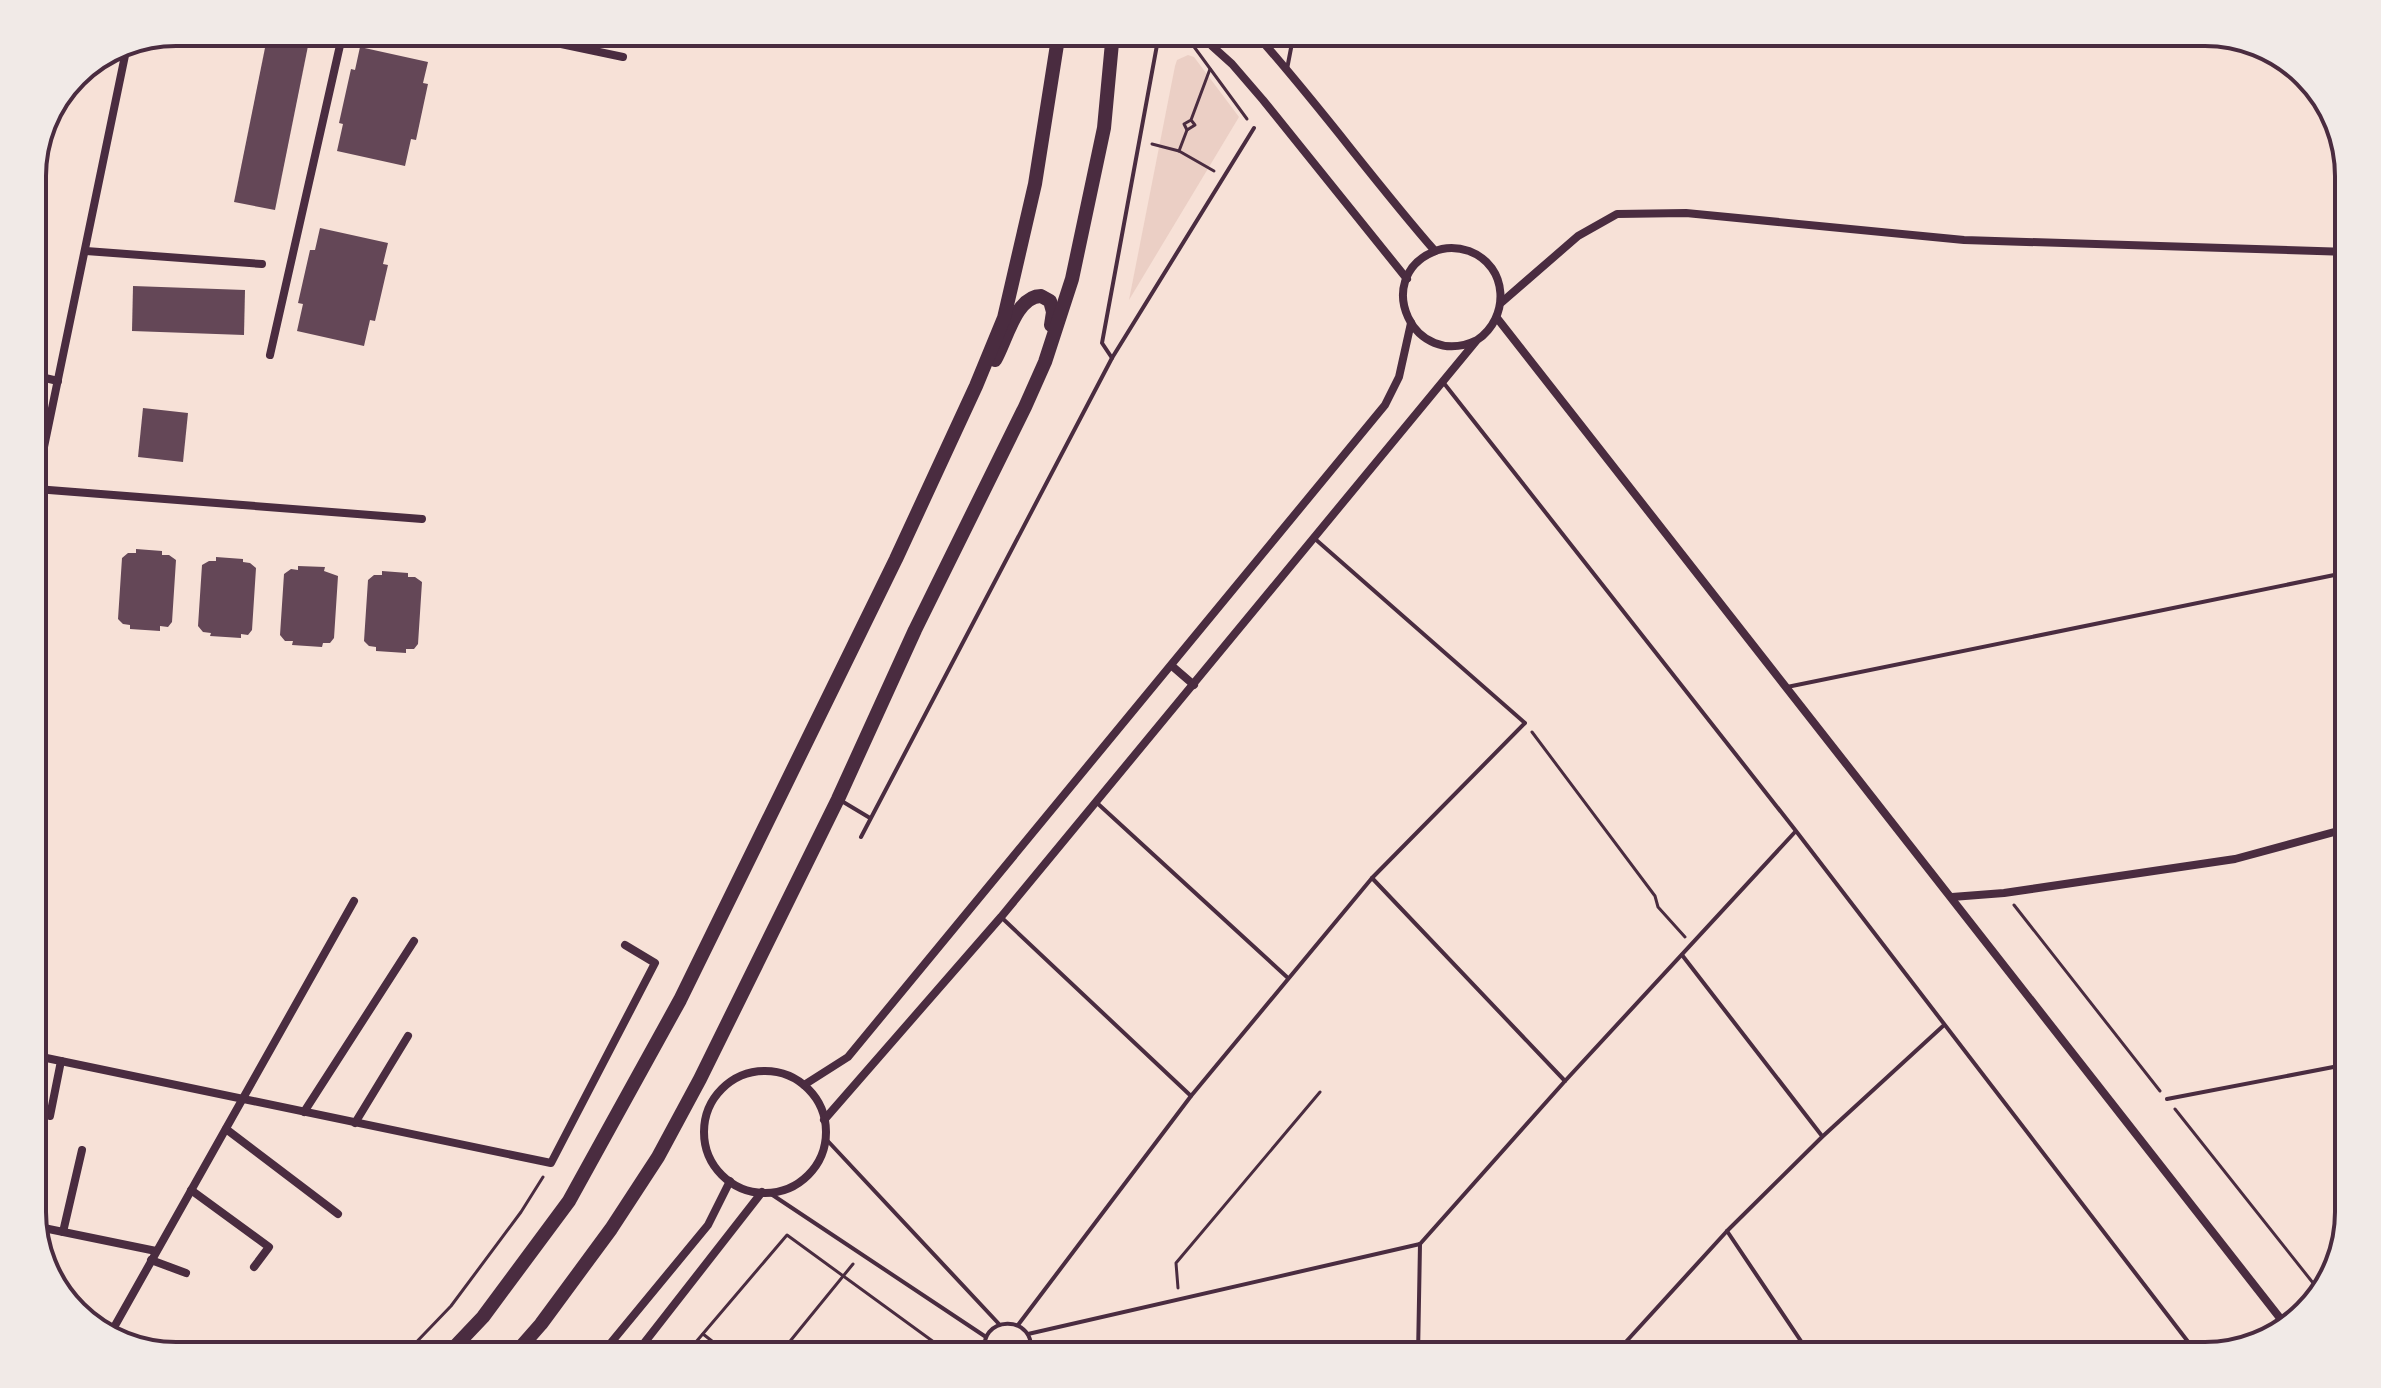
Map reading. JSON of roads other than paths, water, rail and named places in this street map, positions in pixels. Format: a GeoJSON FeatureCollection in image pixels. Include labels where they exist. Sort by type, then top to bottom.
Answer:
{"type":"FeatureCollection","features":[{"type":"Feature","properties":{"kind":"highway"},"geometry":{"type":"LineString","coordinates":[[459,1342],[483,1317],[569,1201],[680,1000],[896,559],[976,386],[1004,318],[1016,274],[1035,184],[1057,46]]}},
{"type":"Feature","properties":{"kind":"highway"},"geometry":{"type":"LineString","coordinates":[[525,1342],[611,1229],[658,1157],[700,1079],[1025,407],[1045,362],[1072,279],[1104,128],[1112,46]]}},
{"type":"Feature","properties":{"kind":"highway"},"geometry":{"type":"LineString","coordinates":[[976,386],[1005,342],[1021,304],[1035,296],[1044,297],[1052,304],[1053,316],[1025,407]]}},
{"type":"Feature","properties":{"kind":"street"},"geometry":{"type":"LineString","coordinates":[[270,355],[340,46]]}},
{"type":"Feature","properties":{"kind":"street"},"geometry":{"type":"LineString","coordinates":[[575,46],[623,57]]}},
{"type":"Feature","properties":{"kind":"street"},"geometry":{"type":"LineString","coordinates":[[1212,46],[1263,100],[1407,279]]}},
{"type":"Feature","properties":{"kind":"street"},"geometry":{"type":"LineString","coordinates":[[1266,46],[1435,251]]}},
{"type":"Feature","properties":{"kind":"street"},"geometry":{"type":"LineString","coordinates":[[46,440],[125,57]]}},
{"type":"Feature","properties":{"kind":"street"},"geometry":{"type":"LineString","coordinates":[[1502,302],[1578,236],[1617,214],[1686,213],[1964,240],[2335,252]]}},
{"type":"Feature","properties":{"kind":"street"},"geometry":{"type":"LineString","coordinates":[[824,1120],[1001,917],[1477,340],[1491,328],[1502,302],[1496,274],[1480,257],[1458,248],[1435,251],[1416,264],[1407,279],[1403,301],[1411,323],[1422,336],[1438,344],[1461,346],[1477,340]]}},
{"type":"Feature","properties":{"kind":"street"},"geometry":{"type":"LineString","coordinates":[[86,251],[262,264]]}},
{"type":"Feature","properties":{"kind":"street"},"geometry":{"type":"LineString","coordinates":[[1497,318],[2280,1318]]}},
{"type":"Feature","properties":{"kind":"street"},"geometry":{"type":"LineString","coordinates":[[804,1085],[848,1057],[1385,405],[1399,377],[1411,323]]}},
{"type":"Feature","properties":{"kind":"street"},"geometry":{"type":"LineString","coordinates":[[46,378],[58,381]]}},
{"type":"Feature","properties":{"kind":"street"},"geometry":{"type":"LineString","coordinates":[[46,490],[422,519]]}},
{"type":"Feature","properties":{"kind":"street"},"geometry":{"type":"LineString","coordinates":[[1172,666],[1194,685]]}},
{"type":"Feature","properties":{"kind":"street"},"geometry":{"type":"LineString","coordinates":[[1952,897],[2004,893],[2235,859],[2335,832]]}},
{"type":"Feature","properties":{"kind":"street"},"geometry":{"type":"LineString","coordinates":[[114,1327],[354,901]]}},
{"type":"Feature","properties":{"kind":"street"},"geometry":{"type":"LineString","coordinates":[[304,1112],[414,941]]}},
{"type":"Feature","properties":{"kind":"street"},"geometry":{"type":"LineString","coordinates":[[46,1058],[551,1163],[655,963],[625,945]]}},
{"type":"Feature","properties":{"kind":"street"},"geometry":{"type":"LineString","coordinates":[[355,1123],[408,1036]]}},
{"type":"Feature","properties":{"kind":"street"},"geometry":{"type":"LineString","coordinates":[[50,1116],[61,1061]]}},
{"type":"Feature","properties":{"kind":"street"},"geometry":{"type":"LineString","coordinates":[[762,1071],[785,1075],[804,1085],[819,1104],[824,1120],[825,1138],[821,1154],[809,1174],[790,1187],[765,1192],[745,1189],[730,1181],[713,1164],[705,1143],[706,1115],[717,1094],[739,1077],[762,1071]]}},
{"type":"Feature","properties":{"kind":"street"},"geometry":{"type":"LineString","coordinates":[[226,1129],[338,1214]]}},
{"type":"Feature","properties":{"kind":"street"},"geometry":{"type":"LineString","coordinates":[[63,1232],[82,1150]]}},
{"type":"Feature","properties":{"kind":"street"},"geometry":{"type":"LineString","coordinates":[[612,1342],[708,1225],[730,1181]]}},
{"type":"Feature","properties":{"kind":"street"},"geometry":{"type":"LineString","coordinates":[[191,1190],[269,1247],[254,1267]]}},
{"type":"Feature","properties":{"kind":"street"},"geometry":{"type":"LineString","coordinates":[[645,1342],[765,1192]]}},
{"type":"Feature","properties":{"kind":"street"},"geometry":{"type":"LineString","coordinates":[[47,1229],[156,1251]]}},
{"type":"Feature","properties":{"kind":"street"},"geometry":{"type":"LineString","coordinates":[[151,1260],[186,1273]]}},
{"type":"Feature","properties":{"kind":"lane"},"geometry":{"type":"LineString","coordinates":[[1112,358],[1102,343],[1157,46]]}},
{"type":"Feature","properties":{"kind":"lane"},"geometry":{"type":"LineString","coordinates":[[1287,69],[1291,46]]}},
{"type":"Feature","properties":{"kind":"lane"},"geometry":{"type":"LineString","coordinates":[[861,837],[1112,358],[1254,128]]}},
{"type":"Feature","properties":{"kind":"lane"},"geometry":{"type":"LineString","coordinates":[[1443,382],[1796,831],[2188,1342]]}},
{"type":"Feature","properties":{"kind":"lane"},"geometry":{"type":"LineString","coordinates":[[1018,1325],[1191,1096],[1372,878],[1525,723],[1314,538]]}},
{"type":"Feature","properties":{"kind":"lane"},"geometry":{"type":"LineString","coordinates":[[1787,687],[2335,575]]}},
{"type":"Feature","properties":{"kind":"lane"},"geometry":{"type":"LineString","coordinates":[[838,799],[871,818]]}},
{"type":"Feature","properties":{"kind":"lane"},"geometry":{"type":"LineString","coordinates":[[1096,802],[1288,978]]}},
{"type":"Feature","properties":{"kind":"lane"},"geometry":{"type":"LineString","coordinates":[[1028,1334],[1420,1244],[1565,1081],[1796,831]]}},
{"type":"Feature","properties":{"kind":"lane"},"geometry":{"type":"LineString","coordinates":[[1372,878],[1565,1081]]}},
{"type":"Feature","properties":{"kind":"lane"},"geometry":{"type":"LineString","coordinates":[[1001,917],[1191,1096]]}},
{"type":"Feature","properties":{"kind":"lane"},"geometry":{"type":"LineString","coordinates":[[1682,955],[1822,1137]]}},
{"type":"Feature","properties":{"kind":"lane"},"geometry":{"type":"LineString","coordinates":[[1626,1342],[1727,1231],[1822,1137],[1943,1026]]}},
{"type":"Feature","properties":{"kind":"lane"},"geometry":{"type":"LineString","coordinates":[[2167,1099],[2335,1067]]}},
{"type":"Feature","properties":{"kind":"lane"},"geometry":{"type":"LineString","coordinates":[[825,1138],[999,1324],[1018,1325],[1028,1334],[1030,1342]]}},
{"type":"Feature","properties":{"kind":"lane"},"geometry":{"type":"LineString","coordinates":[[765,1192],[986,1337]]}},
{"type":"Feature","properties":{"kind":"lane"},"geometry":{"type":"LineString","coordinates":[[1727,1231],[1802,1342]]}},
{"type":"Feature","properties":{"kind":"lane"},"geometry":{"type":"LineString","coordinates":[[1418,1342],[1420,1244]]}},
{"type":"Feature","properties":{"kind":"lane"},"geometry":{"type":"LineString","coordinates":[[985,1342],[999,1324]]}}]}
